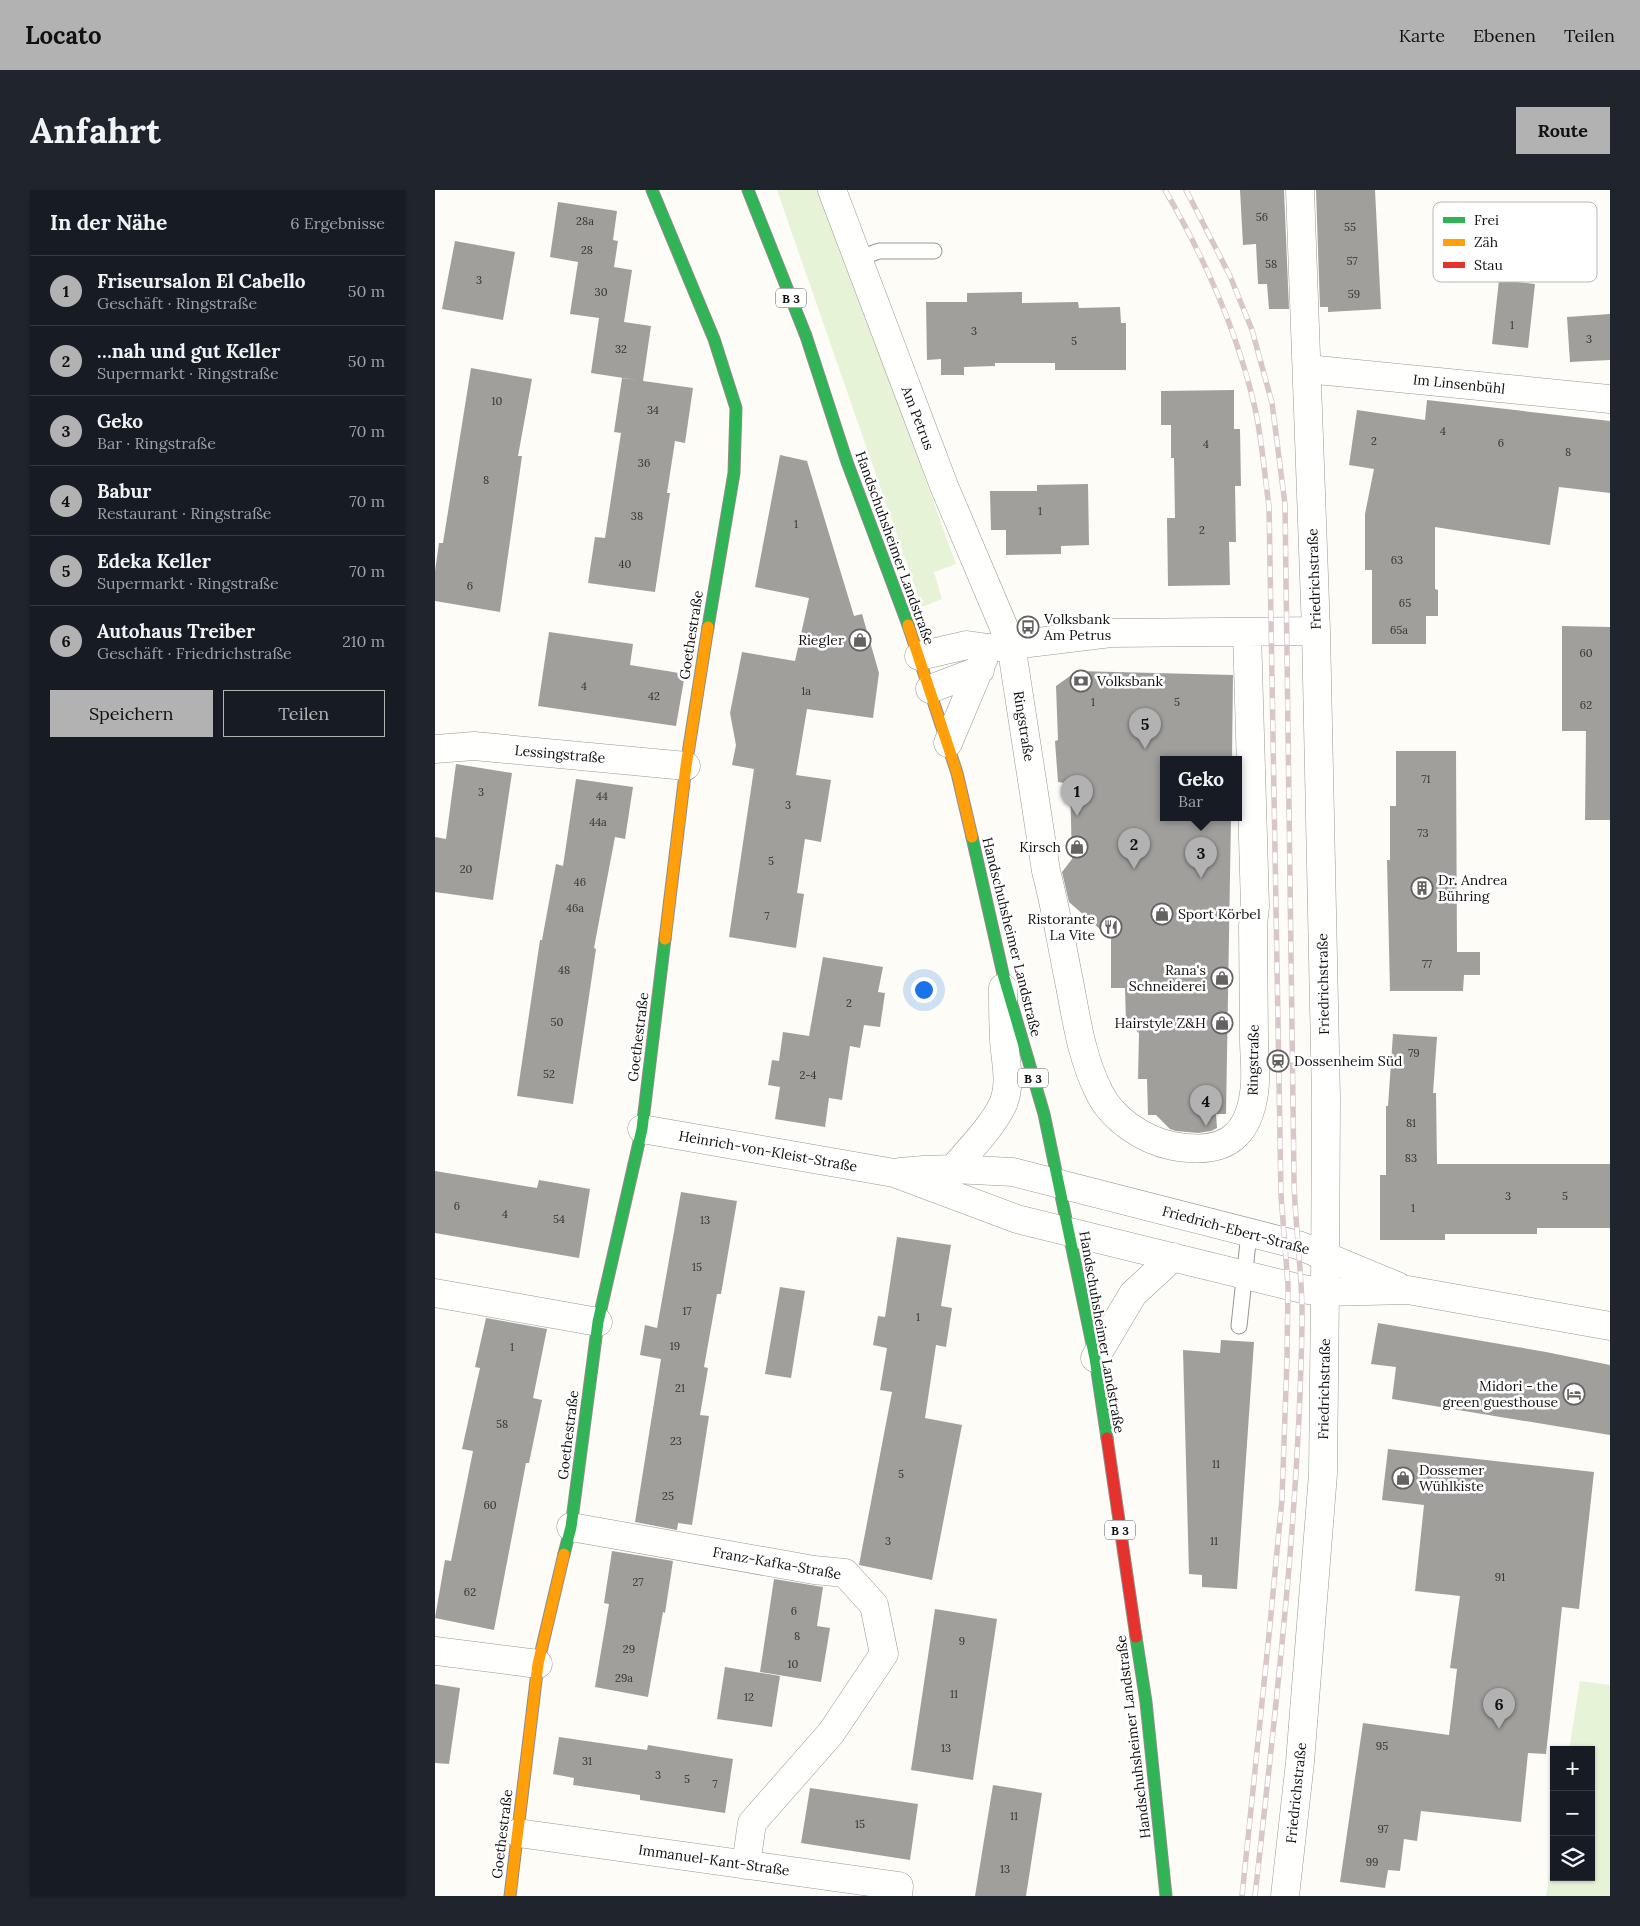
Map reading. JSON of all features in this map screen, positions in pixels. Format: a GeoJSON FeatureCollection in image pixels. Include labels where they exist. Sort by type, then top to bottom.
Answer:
{"type":"FeatureCollection","features":[{"type":"Feature","properties":{"kind":"main road","name":"Goethestraße"},"geometry":{"type":"LineString","coordinates":[[510,1896],[538,1664],[571,1527],[598,1322],[642,1129],[685,766],[734,473],[735,408],[714,339],[652,190]]}},
{"type":"Feature","properties":{"kind":"main road","name":"Handschuhsheimer Landstraße"},"geometry":{"type":"LineString","coordinates":[[748,190],[806,336],[847,462],[919,656],[948,743],[957,773],[1003,974],[1044,1114],[1095,1358],[1145,1702],[1166,1896]]}},
{"type":"Feature","properties":{"kind":"street","name":"Am Petrus"},"geometry":{"type":"LineString","coordinates":[[832,190],[944,486],[993,654]]}},
{"type":"Feature","properties":{"kind":"street","name":"Friedrichstraße"},"geometry":{"type":"LineString","coordinates":[[1285,1896],[1300,1762],[1323,1474],[1325,1292],[1326,1098],[1316,631],[1300,190]]}},
{"type":"Feature","properties":{"kind":"street","name":"Im Linsenbühl"},"geometry":{"type":"LineString","coordinates":[[1307,369],[1610,399]]}},
{"type":"Feature","properties":{"kind":"street"},"geometry":{"type":"LineString","coordinates":[[930,688],[993,654],[1111,633],[1316,631]]}},
{"type":"Feature","properties":{"kind":"street","name":"Ringstraße"},"geometry":{"type":"LineString","coordinates":[[993,654],[1055,905],[1080,1042],[1087,1065],[1108,1108],[1125,1124],[1144,1136],[1170,1146],[1191,1149],[1208,1148],[1226,1143],[1237,1135],[1244,1125],[1255,1092],[1253,926],[1255,906],[1247,632]]}},
{"type":"Feature","properties":{"kind":"street"},"geometry":{"type":"LineString","coordinates":[[919,656],[967,645],[993,654]]}},
{"type":"Feature","properties":{"kind":"street"},"geometry":{"type":"LineString","coordinates":[[948,743],[993,654]]}},
{"type":"Feature","properties":{"kind":"street","name":"Lessingstraße"},"geometry":{"type":"LineString","coordinates":[[435,749],[474,746],[685,766]]}},
{"type":"Feature","properties":{"kind":"street"},"geometry":{"type":"LineString","coordinates":[[953,1169],[990,1123],[1002,1106],[1006,1094],[1008,1076],[1004,1041],[1003,974]]}},
{"type":"Feature","properties":{"kind":"street","name":"Heinrich-von-Kleist-Straße"},"geometry":{"type":"LineString","coordinates":[[642,1129],[894,1173],[1017,1219],[1069,1232]]}},
{"type":"Feature","properties":{"kind":"street","name":"Heinrich-von-Kleist-Straße"},"geometry":{"type":"LineString","coordinates":[[894,1173],[953,1169],[1013,1172],[1059,1183]]}},
{"type":"Feature","properties":{"kind":"street","name":"Friedrich-Ebert-Straße"},"geometry":{"type":"LineString","coordinates":[[1059,1183],[1298,1245],[1408,1290]]}},
{"type":"Feature","properties":{"kind":"street","name":"Friedrich-Ebert-Straße"},"geometry":{"type":"LineString","coordinates":[[1069,1232],[1302,1289],[1325,1292],[1408,1290],[1610,1326]]}},
{"type":"Feature","properties":{"kind":"street"},"geometry":{"type":"LineString","coordinates":[[1095,1358],[1133,1294],[1173,1256]]}},
{"type":"Feature","properties":{"kind":"street"},"geometry":{"type":"LineString","coordinates":[[435,1293],[598,1322]]}},
{"type":"Feature","properties":{"kind":"street","name":"Franz-Kafka-Straße"},"geometry":{"type":"LineString","coordinates":[[571,1527],[814,1570],[845,1573],[874,1605],[884,1654],[831,1733],[751,1823],[746,1865]]}},
{"type":"Feature","properties":{"kind":"street"},"geometry":{"type":"LineString","coordinates":[[435,1651],[538,1664]]}},
{"type":"Feature","properties":{"kind":"street","name":"Immanuel-Kant-Straße"},"geometry":{"type":"LineString","coordinates":[[518,1833],[899,1886],[898,1896]]}},
{"type":"Feature","properties":{"kind":"lane"},"geometry":{"type":"LineString","coordinates":[[857,259],[879,251],[934,251]]}},
{"type":"Feature","properties":{"kind":"lane"},"geometry":{"type":"LineString","coordinates":[[1239,1326],[1249,1233]]}},
{"type":"Feature","properties":{"kind":"green space"},"geometry":{"type":"Polygon","coordinates":[[[777,190],[821,190],[956,564],[934,572],[942,599],[922,607],[777,190]]]}},
{"type":"Feature","properties":{"kind":"green space"},"geometry":{"type":"Polygon","coordinates":[[[1580,1681],[1610,1685],[1610,1896],[1546,1896],[1550,1872],[1550,1881],[1595,1881],[1595,1746],[1570,1746],[1580,1681]]]}},
{"type":"Feature","properties":{"kind":"building"},"geometry":{"type":"Polygon","coordinates":[[[1240,190],[1284,190],[1289,309],[1269,309],[1267,284],[1258,284],[1256,244],[1243,245],[1240,190]]]}},
{"type":"Feature","properties":{"kind":"building"},"geometry":{"type":"Polygon","coordinates":[[[1316,190],[1375,190],[1381,309],[1328,312],[1328,307],[1320,307],[1316,190]]]}},
{"type":"Feature","properties":{"kind":"building"},"geometry":{"type":"Polygon","coordinates":[[[558,202],[617,211],[613,240],[618,241],[614,267],[632,270],[624,322],[651,326],[643,381],[591,373],[599,318],[570,314],[578,262],[550,257],[558,202]]]}},
{"type":"Feature","properties":{"kind":"building"},"geometry":{"type":"Polygon","coordinates":[[[455,241],[515,252],[503,320],[442,309],[455,241]]]}},
{"type":"Feature","properties":{"kind":"building"},"geometry":{"type":"Polygon","coordinates":[[[1499,282],[1535,284],[1528,348],[1492,344],[1499,282]]]}},
{"type":"Feature","properties":{"kind":"building"},"geometry":{"type":"Polygon","coordinates":[[[1022,292],[1022,303],[1078,302],[1079,308],[1120,307],[1121,323],[1126,323],[1126,370],[1055,370],[1055,363],[995,363],[995,366],[964,367],[964,375],[941,375],[941,359],[927,360],[926,302],[967,302],[967,293],[1022,292]]]}},
{"type":"Feature","properties":{"kind":"building"},"geometry":{"type":"Polygon","coordinates":[[[1610,314],[1610,360],[1570,362],[1567,317],[1610,314]]]}},
{"type":"Feature","properties":{"kind":"building"},"geometry":{"type":"Polygon","coordinates":[[[471,368],[532,379],[518,456],[522,456],[500,612],[435,601],[435,571],[439,543],[443,543],[471,368]]]}},
{"type":"Feature","properties":{"kind":"building"},"geometry":{"type":"Polygon","coordinates":[[[622,378],[693,388],[685,443],[675,441],[667,493],[670,493],[655,592],[588,583],[595,537],[605,538],[621,433],[614,432],[622,378]]]}},
{"type":"Feature","properties":{"kind":"building"},"geometry":{"type":"Polygon","coordinates":[[[1234,390],[1234,429],[1240,429],[1241,486],[1235,486],[1236,542],[1229,542],[1230,585],[1168,586],[1167,518],[1175,518],[1174,458],[1171,458],[1171,425],[1161,425],[1161,391],[1234,390]]]}},
{"type":"Feature","properties":{"kind":"building"},"geometry":{"type":"Polygon","coordinates":[[[1427,400],[1610,421],[1610,493],[1559,487],[1550,545],[1435,527],[1435,589],[1438,590],[1438,616],[1426,616],[1426,644],[1372,644],[1372,570],[1365,570],[1365,514],[1374,469],[1349,465],[1357,410],[1425,420],[1427,400]]]}},
{"type":"Feature","properties":{"kind":"building"},"geometry":{"type":"Polygon","coordinates":[[[780,455],[807,461],[854,616],[862,614],[879,673],[873,718],[807,709],[796,775],[831,780],[821,842],[805,839],[797,893],[804,894],[796,948],[729,937],[754,769],[732,765],[736,745],[730,713],[742,652],[795,661],[809,598],[755,587],[780,455]]]}},
{"type":"Feature","properties":{"kind":"building"},"geometry":{"type":"Polygon","coordinates":[[[1088,484],[1089,545],[1061,546],[1061,554],[1006,555],[1006,530],[991,530],[990,491],[1037,491],[1037,485],[1088,484]]]}},
{"type":"Feature","properties":{"kind":"building"},"geometry":{"type":"Polygon","coordinates":[[[1562,626],[1610,627],[1610,820],[1585,820],[1586,731],[1562,731],[1562,626]]]}},
{"type":"Feature","properties":{"kind":"building"},"geometry":{"type":"Polygon","coordinates":[[[549,632],[633,644],[630,665],[685,674],[676,726],[538,706],[549,632]]]}},
{"type":"Feature","properties":{"kind":"building"},"geometry":{"type":"Polygon","coordinates":[[[1077,671],[1233,675],[1232,756],[1160,756],[1160,821],[1231,821],[1226,1114],[1216,1114],[1217,1128],[1211,1131],[1198,1133],[1176,1131],[1170,1129],[1156,1115],[1148,1115],[1147,1079],[1138,1079],[1139,1033],[1126,1023],[1125,988],[1111,988],[1111,939],[1069,902],[1062,872],[1072,859],[1070,784],[1058,782],[1055,741],[1058,740],[1056,686],[1077,671]]]}},
{"type":"Feature","properties":{"kind":"building"},"geometry":{"type":"Polygon","coordinates":[[[1396,751],[1456,751],[1457,952],[1480,952],[1480,975],[1464,975],[1463,991],[1390,991],[1387,860],[1390,860],[1390,806],[1396,806],[1396,751]]]}},
{"type":"Feature","properties":{"kind":"building"},"geometry":{"type":"Polygon","coordinates":[[[456,764],[512,773],[493,900],[435,892],[435,837],[446,839],[456,764]]]}},
{"type":"Feature","properties":{"kind":"building"},"geometry":{"type":"Polygon","coordinates":[[[576,779],[633,787],[625,839],[615,837],[603,900],[594,948],[596,949],[573,1104],[517,1096],[540,940],[542,940],[556,864],[563,866],[576,779]]]}},
{"type":"Feature","properties":{"kind":"building"},"geometry":{"type":"Polygon","coordinates":[[[823,957],[883,967],[878,992],[885,993],[880,1027],[864,1025],[860,1048],[850,1046],[842,1100],[829,1098],[825,1127],[775,1119],[780,1087],[768,1085],[772,1060],[779,1061],[783,1032],[809,1036],[823,957]]]}},
{"type":"Feature","properties":{"kind":"building"},"geometry":{"type":"Polygon","coordinates":[[[1393,1034],[1437,1037],[1433,1093],[1436,1093],[1437,1164],[1610,1164],[1610,1228],[1537,1228],[1537,1234],[1445,1234],[1445,1240],[1380,1240],[1380,1175],[1386,1175],[1386,1106],[1388,1106],[1393,1034]]]}},
{"type":"Feature","properties":{"kind":"building"},"geometry":{"type":"Polygon","coordinates":[[[435,1171],[537,1188],[539,1180],[590,1189],[579,1258],[435,1233],[435,1171]]]}},
{"type":"Feature","properties":{"kind":"building"},"geometry":{"type":"Polygon","coordinates":[[[681,1192],[737,1201],[721,1294],[717,1294],[704,1367],[708,1368],[700,1415],[709,1416],[692,1525],[678,1523],[677,1530],[635,1522],[661,1359],[640,1355],[645,1325],[657,1328],[681,1192]]]}},
{"type":"Feature","properties":{"kind":"building"},"geometry":{"type":"Polygon","coordinates":[[[897,1237],[951,1245],[941,1306],[952,1308],[946,1347],[936,1345],[925,1418],[962,1425],[932,1580],[859,1565],[892,1392],[880,1390],[887,1348],[873,1345],[878,1316],[885,1317],[897,1237]]]}},
{"type":"Feature","properties":{"kind":"building"},"geometry":{"type":"Polygon","coordinates":[[[780,1287],[805,1291],[791,1378],[765,1374],[780,1287]]]}},
{"type":"Feature","properties":{"kind":"building"},"geometry":{"type":"Polygon","coordinates":[[[486,1318],[547,1329],[533,1398],[542,1400],[529,1463],[526,1463],[494,1630],[435,1618],[445,1560],[451,1561],[473,1451],[462,1449],[480,1368],[475,1367],[486,1318]]]}},
{"type":"Feature","properties":{"kind":"building"},"geometry":{"type":"Polygon","coordinates":[[[1378,1323],[1610,1365],[1610,1435],[1392,1399],[1396,1367],[1371,1364],[1378,1323]]]}},
{"type":"Feature","properties":{"kind":"building"},"geometry":{"type":"Polygon","coordinates":[[[1221,1340],[1254,1342],[1237,1589],[1202,1587],[1202,1575],[1189,1574],[1183,1350],[1220,1353],[1221,1340]]]}},
{"type":"Feature","properties":{"kind":"building"},"geometry":{"type":"Polygon","coordinates":[[[1388,1449],[1594,1472],[1579,1609],[1562,1607],[1546,1754],[1528,1753],[1521,1822],[1421,1811],[1417,1841],[1404,1839],[1400,1871],[1388,1870],[1385,1888],[1340,1882],[1363,1723],[1449,1735],[1457,1669],[1450,1668],[1460,1596],[1415,1591],[1424,1505],[1382,1500],[1388,1449]]]}},
{"type":"Feature","properties":{"kind":"building"},"geometry":{"type":"Polygon","coordinates":[[[612,1551],[673,1561],[665,1613],[663,1612],[648,1697],[595,1687],[609,1604],[604,1603],[612,1551]]]}},
{"type":"Feature","properties":{"kind":"building"},"geometry":{"type":"Polygon","coordinates":[[[774,1579],[823,1587],[817,1626],[830,1628],[821,1682],[760,1672],[774,1579]]]}},
{"type":"Feature","properties":{"kind":"building"},"geometry":{"type":"Polygon","coordinates":[[[935,1609],[997,1619],[973,1780],[911,1770],[935,1609]]]}},
{"type":"Feature","properties":{"kind":"building"},"geometry":{"type":"Polygon","coordinates":[[[725,1667],[780,1676],[772,1727],[717,1719],[725,1667]]]}},
{"type":"Feature","properties":{"kind":"building"},"geometry":{"type":"Polygon","coordinates":[[[435,1684],[460,1688],[449,1764],[435,1763],[435,1684]]]}},
{"type":"Feature","properties":{"kind":"building"},"geometry":{"type":"Polygon","coordinates":[[[559,1737],[647,1750],[648,1745],[733,1759],[725,1813],[640,1800],[640,1795],[573,1785],[574,1778],[553,1774],[559,1737]]]}},
{"type":"Feature","properties":{"kind":"building"},"geometry":{"type":"Polygon","coordinates":[[[993,1785],[1042,1793],[1026,1896],[975,1896],[993,1785]]]}},
{"type":"Feature","properties":{"kind":"building"},"geometry":{"type":"Polygon","coordinates":[[[810,1788],[918,1804],[910,1860],[801,1843],[810,1788]]]}},
{"type":"Feature","properties":{"kind":"railway"},"geometry":{"type":"LineString","coordinates":[[1165,190],[1206,267],[1238,348],[1257,416],[1269,506],[1281,1195],[1288,1285],[1287,1359],[1282,1499],[1242,1896]]}},
{"type":"Feature","properties":{"kind":"railway"},"geometry":{"type":"LineString","coordinates":[[1186,190],[1230,276],[1252,330],[1272,403],[1285,504],[1294,1180],[1302,1323],[1300,1395],[1291,1538],[1255,1896]]}},
{"type":"Feature","properties":{"kind":"traffic: fast"},"geometry":{"type":"LineString","coordinates":[[652,190],[714,339],[736,408],[734,473],[708,627]]}},
{"type":"Feature","properties":{"kind":"traffic: fast"},"geometry":{"type":"LineString","coordinates":[[748,190],[806,336],[847,462],[908,625]]}},
{"type":"Feature","properties":{"kind":"traffic: fast"},"geometry":{"type":"LineString","coordinates":[[972,837],[1003,974],[1044,1114],[1095,1358],[1107,1438]]}},
{"type":"Feature","properties":{"kind":"traffic: fast"},"geometry":{"type":"LineString","coordinates":[[564,1554],[571,1527],[598,1322],[642,1129],[665,939]]}},
{"type":"Feature","properties":{"kind":"traffic: fast"},"geometry":{"type":"LineString","coordinates":[[1136,1637],[1146,1702],[1166,1896]]}},
{"type":"Feature","properties":{"kind":"traffic: slow"},"geometry":{"type":"LineString","coordinates":[[908,625],[957,773],[972,837]]}},
{"type":"Feature","properties":{"kind":"traffic: slow"},"geometry":{"type":"LineString","coordinates":[[665,939],[686,766],[708,627]]}},
{"type":"Feature","properties":{"kind":"traffic: slow"},"geometry":{"type":"LineString","coordinates":[[510,1896],[538,1664],[564,1554]]}},
{"type":"Feature","properties":{"kind":"traffic: jam"},"geometry":{"type":"LineString","coordinates":[[1107,1438],[1136,1637]]}},
{"type":"Feature","properties":{"kind":"place","name":"Volksbank Am Petrus"},"geometry":{"type":"Point","coordinates":[1028,627]}},
{"type":"Feature","properties":{"kind":"place","name":"Riegler"},"geometry":{"type":"Point","coordinates":[860,640]}},
{"type":"Feature","properties":{"kind":"place","name":"Volksbank"},"geometry":{"type":"Point","coordinates":[1081,681]}},
{"type":"Feature","properties":{"kind":"place","name":"Edeka Keller"},"geometry":{"type":"Point","coordinates":[1145,749]}},
{"type":"Feature","properties":{"kind":"place","name":"Friseursalon El Cabello"},"geometry":{"type":"Point","coordinates":[1077,816]}},
{"type":"Feature","properties":{"kind":"place","name":"Kirsch"},"geometry":{"type":"Point","coordinates":[1077,847]}},
{"type":"Feature","properties":{"kind":"place","name":"…nah und gut Keller"},"geometry":{"type":"Point","coordinates":[1134,869]}},
{"type":"Feature","properties":{"kind":"place","name":"Geko"},"geometry":{"type":"Point","coordinates":[1201,878]}},
{"type":"Feature","properties":{"kind":"place","name":"Dr. Andrea Bühring"},"geometry":{"type":"Point","coordinates":[1422,888]}},
{"type":"Feature","properties":{"kind":"place","name":"Sport Körbel"},"geometry":{"type":"Point","coordinates":[1162,914]}},
{"type":"Feature","properties":{"kind":"place","name":"Ristorante La Vite"},"geometry":{"type":"Point","coordinates":[1111,927]}},
{"type":"Feature","properties":{"kind":"place","name":"Rana's Schneiderei"},"geometry":{"type":"Point","coordinates":[1222,978]}},
{"type":"Feature","properties":{"kind":"place","name":"Hairstyle Z&H"},"geometry":{"type":"Point","coordinates":[1222,1023]}},
{"type":"Feature","properties":{"kind":"place","name":"Dossenheim Süd"},"geometry":{"type":"Point","coordinates":[1278,1061]}},
{"type":"Feature","properties":{"kind":"place","name":"Babur"},"geometry":{"type":"Point","coordinates":[1206,1126]}},
{"type":"Feature","properties":{"kind":"place","name":"Midori - the green guesthouse"},"geometry":{"type":"Point","coordinates":[1574,1394]}},
{"type":"Feature","properties":{"kind":"place","name":"Dossemer Wühlkiste"},"geometry":{"type":"Point","coordinates":[1403,1478]}},
{"type":"Feature","properties":{"kind":"place","name":"Autohaus Treiber"},"geometry":{"type":"Point","coordinates":[1499,1729]}}]}
